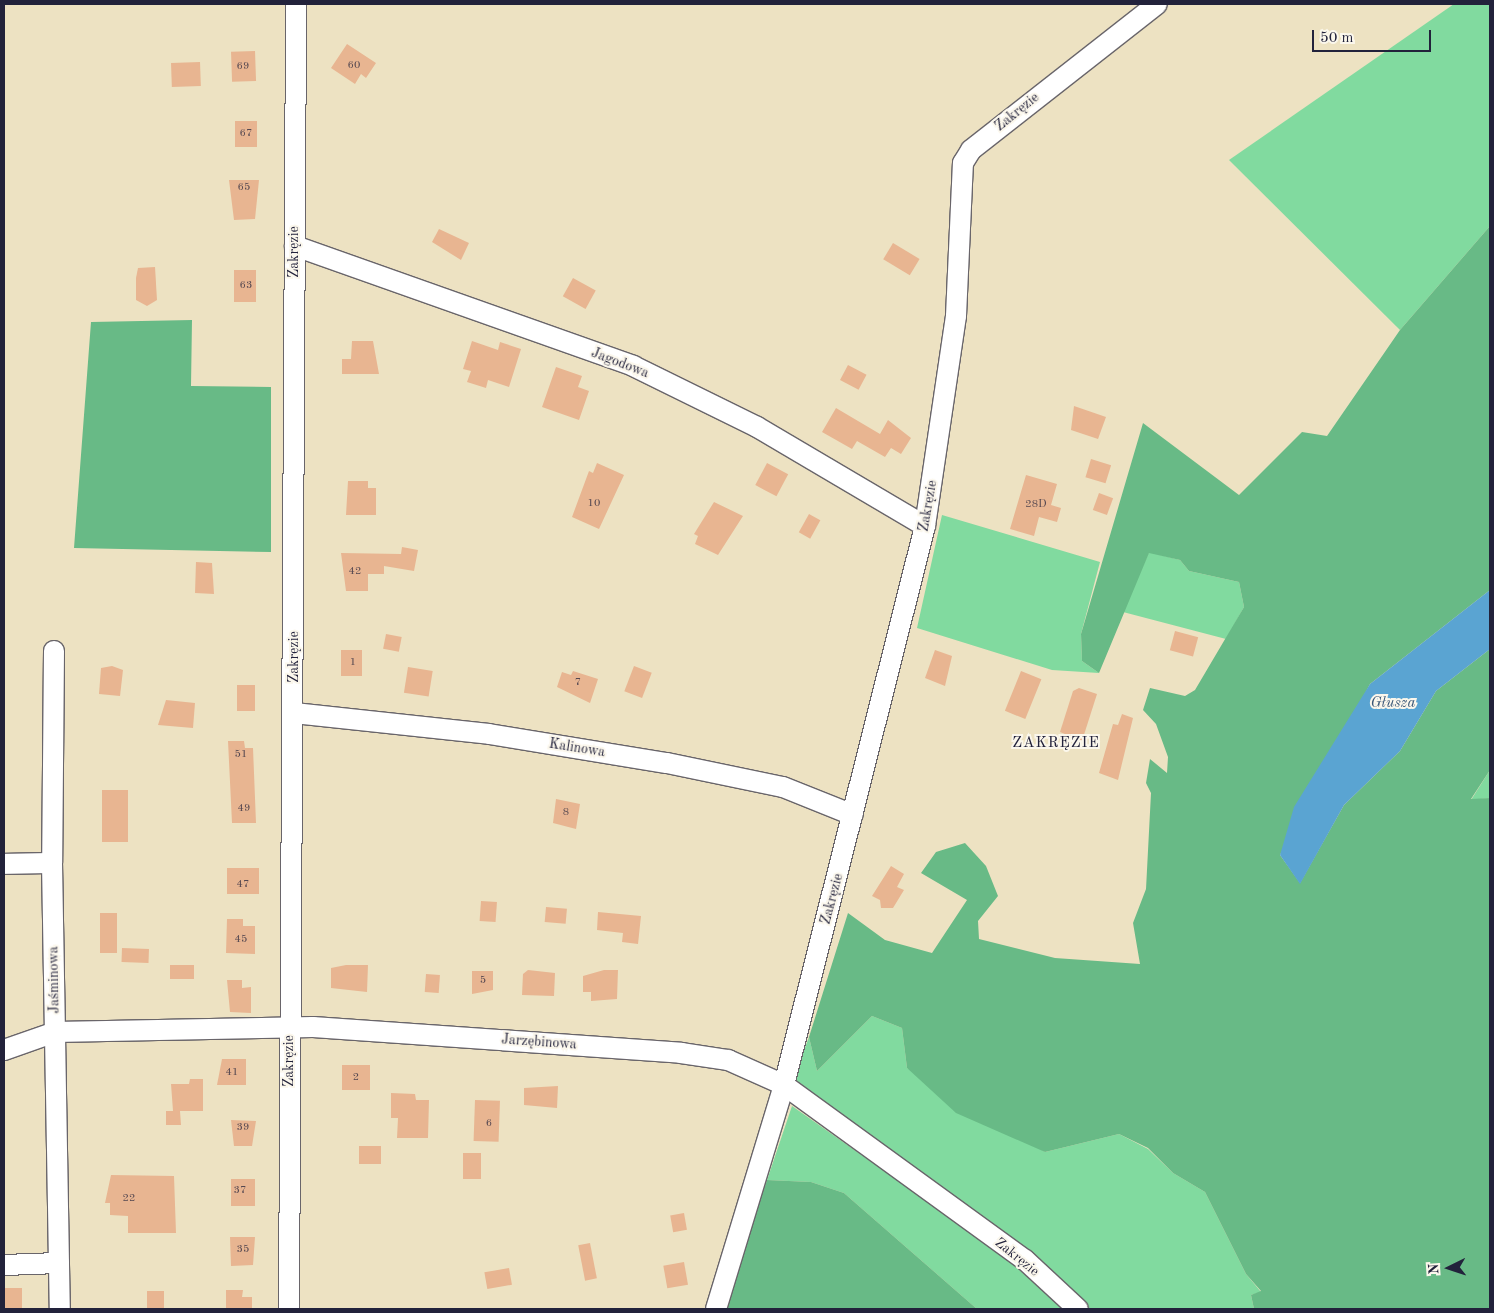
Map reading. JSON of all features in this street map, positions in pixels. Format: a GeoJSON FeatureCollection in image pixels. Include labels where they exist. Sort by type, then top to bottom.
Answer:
{"type":"FeatureCollection","features":[{"type":"Feature","properties":{"kind":"street","name":"Zakręzie"},"geometry":{"type":"LineString","coordinates":[[289,1309],[289,1028],[294,713],[296,4]]}},
{"type":"Feature","properties":{"kind":"street","name":"Zakręzie"},"geometry":{"type":"LineString","coordinates":[[716,1309],[784,1085],[926,526],[956,316],[963,163],[985,138],[1157,4]]}},
{"type":"Feature","properties":{"kind":"street","name":"Jagodowa"},"geometry":{"type":"LineString","coordinates":[[295,246],[633,366],[757,427],[926,526]]}},
{"type":"Feature","properties":{"kind":"street","name":"Jaśminowa"},"geometry":{"type":"LineString","coordinates":[[54,651],[52,863],[60,1309]]}},
{"type":"Feature","properties":{"kind":"street","name":"Kalinowa"},"geometry":{"type":"LineString","coordinates":[[294,713],[489,734],[667,763],[783,787],[853,816]]}},
{"type":"Feature","properties":{"kind":"street"},"geometry":{"type":"LineString","coordinates":[[4,864],[52,863]]}},
{"type":"Feature","properties":{"kind":"street","name":"Jarzębinowa"},"geometry":{"type":"LineString","coordinates":[[4,1050],[55,1032],[289,1028],[681,1052],[728,1060],[784,1085]]}},
{"type":"Feature","properties":{"kind":"street","name":"Zakręzie"},"geometry":{"type":"LineString","coordinates":[[784,1085],[1025,1260],[1078,1309]]}},
{"type":"Feature","properties":{"kind":"street"},"geometry":{"type":"LineString","coordinates":[[4,1264],[59,1263]]}},
{"type":"Feature","properties":{"kind":"green space"},"geometry":{"type":"Polygon","coordinates":[[[1454,4],[1490,4],[1490,226],[1400,330],[1229,160],[1454,4]]]}},
{"type":"Feature","properties":{"kind":"green space"},"geometry":{"type":"Polygon","coordinates":[[[1490,226],[1490,590],[1370,684],[1280,855],[1300,883],[1344,805],[1400,751],[1436,691],[1490,649],[1490,770],[1471,799],[1490,798],[1490,1309],[1254,1309],[1251,1295],[1261,1291],[1246,1274],[1205,1192],[1173,1173],[1148,1148],[1119,1134],[1045,1152],[956,1113],[907,1068],[902,1028],[872,1016],[817,1071],[809,1037],[848,913],[885,940],[932,953],[967,900],[921,873],[936,852],[965,843],[986,866],[998,896],[978,921],[979,939],[1055,958],[1140,964],[1133,923],[1146,889],[1151,793],[1146,783],[1150,759],[1167,773],[1168,757],[1156,724],[1143,710],[1150,688],[1185,696],[1195,690],[1244,607],[1239,582],[1189,571],[1180,560],[1149,553],[1099,673],[1082,661],[1081,634],[1143,423],[1239,495],[1302,432],[1327,436],[1400,330],[1490,226]]]}},
{"type":"Feature","properties":{"kind":"green space"},"geometry":{"type":"Polygon","coordinates":[[[192,320],[191,386],[271,387],[271,552],[74,548],[91,322],[192,320]]]}},
{"type":"Feature","properties":{"kind":"green space"},"geometry":{"type":"Polygon","coordinates":[[[942,515],[1100,562],[1081,634],[1082,661],[1099,673],[1052,670],[917,628],[942,515]]]}},
{"type":"Feature","properties":{"kind":"green space"},"geometry":{"type":"Polygon","coordinates":[[[1149,552],[1180,560],[1189,571],[1239,582],[1244,607],[1226,639],[1123,612],[1149,552]]]}},
{"type":"Feature","properties":{"kind":"green space"},"geometry":{"type":"Polygon","coordinates":[[[1490,770],[1490,798],[1471,800],[1490,770]]]}},
{"type":"Feature","properties":{"kind":"green space"},"geometry":{"type":"Polygon","coordinates":[[[872,1016],[902,1028],[907,1068],[1045,1152],[1119,1134],[1148,1149],[1173,1173],[1205,1192],[1246,1274],[1261,1292],[1251,1295],[1254,1309],[1088,1309],[790,1087],[809,1037],[817,1071],[872,1016]]]}},
{"type":"Feature","properties":{"kind":"green space"},"geometry":{"type":"Polygon","coordinates":[[[792,1106],[1036,1278],[1069,1309],[977,1309],[844,1193],[811,1182],[767,1180],[792,1106]]]}},
{"type":"Feature","properties":{"kind":"green space"},"geometry":{"type":"Polygon","coordinates":[[[767,1180],[811,1182],[844,1193],[977,1309],[723,1309],[767,1180]]]}},
{"type":"Feature","properties":{"kind":"water","name":"Głusza"},"geometry":{"type":"Polygon","coordinates":[[[1490,590],[1490,649],[1436,691],[1400,751],[1344,805],[1300,884],[1280,855],[1294,807],[1370,684],[1490,590]]]}},
{"type":"Feature","properties":{"kind":"building"},"geometry":{"type":"Polygon","coordinates":[[[347,44],[376,63],[366,78],[361,74],[355,84],[331,68],[347,44]]]}},
{"type":"Feature","properties":{"kind":"building"},"geometry":{"type":"Polygon","coordinates":[[[255,51],[256,81],[232,82],[231,52],[255,51]]]}},
{"type":"Feature","properties":{"kind":"building"},"geometry":{"type":"Polygon","coordinates":[[[200,62],[201,86],[172,87],[171,63],[200,62]]]}},
{"type":"Feature","properties":{"kind":"building"},"geometry":{"type":"Polygon","coordinates":[[[235,121],[257,121],[257,147],[235,147],[235,121]]]}},
{"type":"Feature","properties":{"kind":"building"},"geometry":{"type":"Polygon","coordinates":[[[229,180],[259,180],[255,219],[234,220],[229,180]]]}},
{"type":"Feature","properties":{"kind":"building"},"geometry":{"type":"Polygon","coordinates":[[[439,229],[469,243],[461,260],[432,242],[439,229]]]}},
{"type":"Feature","properties":{"kind":"building"},"geometry":{"type":"Polygon","coordinates":[[[893,243],[920,259],[910,275],[883,259],[893,243]]]}},
{"type":"Feature","properties":{"kind":"building"},"geometry":{"type":"Polygon","coordinates":[[[155,267],[157,300],[147,306],[136,300],[138,268],[155,267]]]}},
{"type":"Feature","properties":{"kind":"building"},"geometry":{"type":"Polygon","coordinates":[[[234,270],[256,270],[256,302],[234,302],[234,270]]]}},
{"type":"Feature","properties":{"kind":"building"},"geometry":{"type":"Polygon","coordinates":[[[573,278],[596,291],[586,309],[563,296],[573,278]]]}},
{"type":"Feature","properties":{"kind":"building"},"geometry":{"type":"Polygon","coordinates":[[[352,341],[373,341],[379,374],[342,374],[342,359],[351,359],[352,341]]]}},
{"type":"Feature","properties":{"kind":"building"},"geometry":{"type":"Polygon","coordinates":[[[472,341],[498,350],[500,342],[521,349],[509,387],[488,380],[486,388],[467,382],[471,371],[463,369],[472,341]]]}},
{"type":"Feature","properties":{"kind":"building"},"geometry":{"type":"Polygon","coordinates":[[[848,365],[867,375],[859,390],[840,380],[848,365]]]}},
{"type":"Feature","properties":{"kind":"building"},"geometry":{"type":"Polygon","coordinates":[[[556,367],[582,376],[578,387],[589,391],[579,420],[542,407],[556,367]]]}},
{"type":"Feature","properties":{"kind":"building"},"geometry":{"type":"Polygon","coordinates":[[[1074,406],[1106,417],[1098,439],[1071,430],[1074,406]]]}},
{"type":"Feature","properties":{"kind":"building"},"geometry":{"type":"Polygon","coordinates":[[[836,408],[880,434],[888,420],[911,438],[901,454],[891,448],[885,457],[857,441],[852,449],[822,432],[836,408]]]}},
{"type":"Feature","properties":{"kind":"building"},"geometry":{"type":"Polygon","coordinates":[[[1091,459],[1111,465],[1106,483],[1085,477],[1091,459]]]}},
{"type":"Feature","properties":{"kind":"building"},"geometry":{"type":"Polygon","coordinates":[[[597,463],[624,475],[599,529],[572,517],[589,471],[593,473],[597,463]]]}},
{"type":"Feature","properties":{"kind":"building"},"geometry":{"type":"Polygon","coordinates":[[[767,463],[788,474],[776,496],[755,485],[767,463]]]}},
{"type":"Feature","properties":{"kind":"building"},"geometry":{"type":"Polygon","coordinates":[[[1026,475],[1057,484],[1051,505],[1061,508],[1057,522],[1039,517],[1034,536],[1010,529],[1026,475]]]}},
{"type":"Feature","properties":{"kind":"building"},"geometry":{"type":"Polygon","coordinates":[[[348,481],[368,481],[368,488],[376,488],[376,515],[346,515],[348,481]]]}},
{"type":"Feature","properties":{"kind":"building"},"geometry":{"type":"Polygon","coordinates":[[[1099,493],[1113,498],[1107,515],[1093,510],[1099,493]]]}},
{"type":"Feature","properties":{"kind":"building"},"geometry":{"type":"Polygon","coordinates":[[[714,502],[743,516],[718,555],[695,544],[698,536],[694,534],[714,502]]]}},
{"type":"Feature","properties":{"kind":"building"},"geometry":{"type":"Polygon","coordinates":[[[809,514],[820,520],[810,539],[799,532],[809,514]]]}},
{"type":"Feature","properties":{"kind":"building"},"geometry":{"type":"Polygon","coordinates":[[[402,547],[418,550],[414,571],[384,566],[384,574],[368,574],[368,591],[346,591],[341,553],[401,554],[402,547]]]}},
{"type":"Feature","properties":{"kind":"building"},"geometry":{"type":"Polygon","coordinates":[[[196,562],[212,563],[214,594],[195,593],[196,562]]]}},
{"type":"Feature","properties":{"kind":"building"},"geometry":{"type":"Polygon","coordinates":[[[1175,631],[1198,637],[1193,657],[1170,650],[1175,631]]]}},
{"type":"Feature","properties":{"kind":"building"},"geometry":{"type":"Polygon","coordinates":[[[386,634],[402,637],[399,652],[383,649],[386,634]]]}},
{"type":"Feature","properties":{"kind":"building"},"geometry":{"type":"Polygon","coordinates":[[[341,650],[362,650],[362,676],[341,676],[341,650]]]}},
{"type":"Feature","properties":{"kind":"building"},"geometry":{"type":"Polygon","coordinates":[[[935,650],[952,656],[945,686],[925,678],[935,650]]]}},
{"type":"Feature","properties":{"kind":"building"},"geometry":{"type":"Polygon","coordinates":[[[112,666],[123,670],[120,696],[99,694],[101,668],[112,666]]]}},
{"type":"Feature","properties":{"kind":"building"},"geometry":{"type":"Polygon","coordinates":[[[634,666],[652,673],[642,698],[624,691],[634,666]]]}},
{"type":"Feature","properties":{"kind":"building"},"geometry":{"type":"Polygon","coordinates":[[[408,667],[433,671],[429,697],[404,693],[408,667]]]}},
{"type":"Feature","properties":{"kind":"building"},"geometry":{"type":"Polygon","coordinates":[[[573,671],[598,679],[590,703],[557,687],[562,672],[571,675],[573,671]]]}},
{"type":"Feature","properties":{"kind":"building"},"geometry":{"type":"Polygon","coordinates":[[[1021,671],[1041,679],[1025,719],[1005,711],[1021,671]]]}},
{"type":"Feature","properties":{"kind":"building"},"geometry":{"type":"Polygon","coordinates":[[[237,685],[255,685],[255,711],[237,711],[237,685]]]}},
{"type":"Feature","properties":{"kind":"building"},"geometry":{"type":"Polygon","coordinates":[[[1079,688],[1097,694],[1082,741],[1060,732],[1073,691],[1079,688]]]}},
{"type":"Feature","properties":{"kind":"building"},"geometry":{"type":"Polygon","coordinates":[[[166,700],[195,703],[193,728],[158,725],[166,700]]]}},
{"type":"Feature","properties":{"kind":"building"},"geometry":{"type":"Polygon","coordinates":[[[1122,714],[1133,718],[1118,780],[1099,773],[1113,724],[1118,725],[1122,714]]]}},
{"type":"Feature","properties":{"kind":"building"},"geometry":{"type":"Polygon","coordinates":[[[228,741],[244,741],[245,748],[253,748],[256,823],[232,823],[228,741]]]}},
{"type":"Feature","properties":{"kind":"building"},"geometry":{"type":"Polygon","coordinates":[[[102,790],[128,790],[128,842],[102,842],[102,790]]]}},
{"type":"Feature","properties":{"kind":"building"},"geometry":{"type":"Polygon","coordinates":[[[556,799],[580,804],[576,829],[553,823],[556,799]]]}},
{"type":"Feature","properties":{"kind":"building"},"geometry":{"type":"Polygon","coordinates":[[[891,866],[904,874],[897,887],[904,890],[893,908],[881,908],[880,900],[872,896],[891,866]]]}},
{"type":"Feature","properties":{"kind":"building"},"geometry":{"type":"Polygon","coordinates":[[[227,868],[259,868],[259,894],[227,894],[227,868]]]}},
{"type":"Feature","properties":{"kind":"building"},"geometry":{"type":"Polygon","coordinates":[[[481,901],[497,902],[496,922],[480,921],[481,901]]]}},
{"type":"Feature","properties":{"kind":"building"},"geometry":{"type":"Polygon","coordinates":[[[546,907],[567,909],[566,924],[545,922],[546,907]]]}},
{"type":"Feature","properties":{"kind":"building"},"geometry":{"type":"Polygon","coordinates":[[[598,912],[641,916],[638,944],[622,942],[623,933],[597,930],[598,912]]]}},
{"type":"Feature","properties":{"kind":"building"},"geometry":{"type":"Polygon","coordinates":[[[100,913],[117,913],[117,953],[100,953],[100,913]]]}},
{"type":"Feature","properties":{"kind":"building"},"geometry":{"type":"Polygon","coordinates":[[[227,919],[243,919],[243,926],[255,926],[255,954],[226,953],[227,919]]]}},
{"type":"Feature","properties":{"kind":"building"},"geometry":{"type":"Polygon","coordinates":[[[122,948],[149,949],[148,963],[122,962],[122,948]]]}},
{"type":"Feature","properties":{"kind":"building"},"geometry":{"type":"Polygon","coordinates":[[[170,965],[194,965],[194,979],[170,979],[170,965]]]}},
{"type":"Feature","properties":{"kind":"building"},"geometry":{"type":"Polygon","coordinates":[[[346,965],[368,965],[367,992],[331,988],[331,968],[346,965]]]}},
{"type":"Feature","properties":{"kind":"building"},"geometry":{"type":"Polygon","coordinates":[[[528,970],[555,973],[554,996],[522,995],[523,974],[528,970]]]}},
{"type":"Feature","properties":{"kind":"building"},"geometry":{"type":"Polygon","coordinates":[[[604,970],[618,970],[617,999],[591,1001],[591,992],[583,992],[583,976],[604,970]]]}},
{"type":"Feature","properties":{"kind":"building"},"geometry":{"type":"Polygon","coordinates":[[[472,971],[493,971],[493,990],[472,994],[472,971]]]}},
{"type":"Feature","properties":{"kind":"building"},"geometry":{"type":"Polygon","coordinates":[[[426,974],[440,975],[439,993],[425,992],[426,974]]]}},
{"type":"Feature","properties":{"kind":"building"},"geometry":{"type":"Polygon","coordinates":[[[227,980],[242,980],[242,988],[251,987],[251,1013],[230,1012],[227,980]]]}},
{"type":"Feature","properties":{"kind":"building"},"geometry":{"type":"Polygon","coordinates":[[[222,1059],[246,1059],[246,1085],[217,1085],[222,1059]]]}},
{"type":"Feature","properties":{"kind":"building"},"geometry":{"type":"Polygon","coordinates":[[[342,1065],[370,1065],[370,1090],[342,1090],[342,1065]]]}},
{"type":"Feature","properties":{"kind":"building"},"geometry":{"type":"Polygon","coordinates":[[[190,1079],[203,1079],[203,1111],[180,1111],[181,1125],[166,1125],[166,1111],[173,1111],[171,1084],[189,1084],[190,1079]]]}},
{"type":"Feature","properties":{"kind":"building"},"geometry":{"type":"Polygon","coordinates":[[[558,1086],[557,1108],[524,1105],[524,1088],[558,1086]]]}},
{"type":"Feature","properties":{"kind":"building"},"geometry":{"type":"Polygon","coordinates":[[[391,1093],[415,1094],[416,1100],[429,1100],[428,1138],[397,1138],[398,1118],[391,1118],[391,1093]]]}},
{"type":"Feature","properties":{"kind":"building"},"geometry":{"type":"Polygon","coordinates":[[[475,1100],[500,1101],[499,1142],[474,1141],[475,1100]]]}},
{"type":"Feature","properties":{"kind":"building"},"geometry":{"type":"Polygon","coordinates":[[[231,1120],[256,1121],[252,1146],[234,1146],[231,1120]]]}},
{"type":"Feature","properties":{"kind":"building"},"geometry":{"type":"Polygon","coordinates":[[[359,1146],[381,1146],[381,1164],[359,1164],[359,1146]]]}},
{"type":"Feature","properties":{"kind":"building"},"geometry":{"type":"Polygon","coordinates":[[[463,1153],[481,1153],[481,1179],[463,1179],[463,1153]]]}},
{"type":"Feature","properties":{"kind":"building"},"geometry":{"type":"Polygon","coordinates":[[[111,1175],[174,1176],[176,1233],[128,1233],[128,1216],[110,1215],[110,1203],[105,1203],[111,1175]]]}},
{"type":"Feature","properties":{"kind":"building"},"geometry":{"type":"Polygon","coordinates":[[[231,1179],[255,1179],[255,1206],[231,1206],[231,1179]]]}},
{"type":"Feature","properties":{"kind":"building"},"geometry":{"type":"Polygon","coordinates":[[[684,1213],[687,1230],[673,1232],[670,1215],[684,1213]]]}},
{"type":"Feature","properties":{"kind":"building"},"geometry":{"type":"Polygon","coordinates":[[[230,1237],[255,1237],[253,1265],[231,1266],[230,1237]]]}},
{"type":"Feature","properties":{"kind":"building"},"geometry":{"type":"Polygon","coordinates":[[[590,1243],[597,1278],[585,1281],[578,1245],[590,1243]]]}},
{"type":"Feature","properties":{"kind":"building"},"geometry":{"type":"Polygon","coordinates":[[[684,1262],[688,1285],[667,1288],[663,1266],[684,1262]]]}},
{"type":"Feature","properties":{"kind":"building"},"geometry":{"type":"Polygon","coordinates":[[[509,1268],[512,1285],[487,1289],[484,1272],[509,1268]]]}},
{"type":"Feature","properties":{"kind":"building"},"geometry":{"type":"Polygon","coordinates":[[[4,1288],[22,1288],[22,1309],[4,1309],[4,1288]]]}},
{"type":"Feature","properties":{"kind":"building"},"geometry":{"type":"Polygon","coordinates":[[[226,1290],[243,1290],[242,1297],[252,1297],[252,1309],[226,1309],[226,1290]]]}},
{"type":"Feature","properties":{"kind":"building"},"geometry":{"type":"Polygon","coordinates":[[[147,1291],[164,1291],[164,1309],[147,1309],[147,1291]]]}},
{"type":"Feature","properties":{"kind":"district","name":"ZAKRĘZIE"},"geometry":{"type":"Point","coordinates":[1056,744]}}]}
